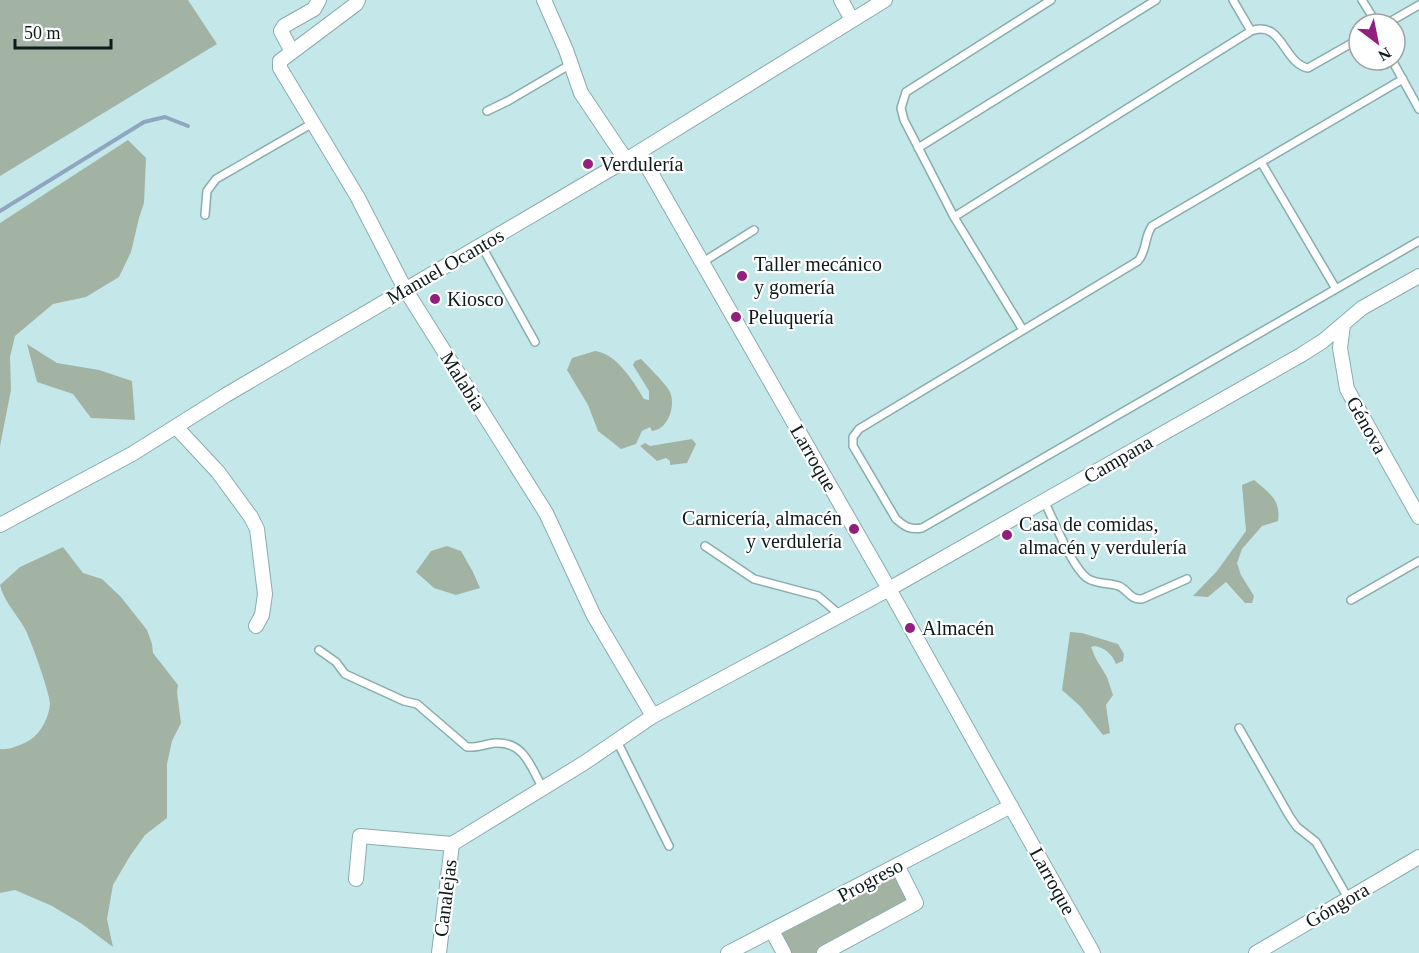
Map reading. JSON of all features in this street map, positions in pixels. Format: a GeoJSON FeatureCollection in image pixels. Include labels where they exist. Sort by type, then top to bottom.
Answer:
{"type":"FeatureCollection","features":[{"type":"Feature","properties":{"kind":"street"},"geometry":{"type":"LineString","coordinates":[[319,0],[314,9],[284,26],[281,31],[292,52],[356,4],[358,0]]}},
{"type":"Feature","properties":{"kind":"street"},"geometry":{"type":"LineString","coordinates":[[544,0],[581,93],[626,160]]}},
{"type":"Feature","properties":{"kind":"street"},"geometry":{"type":"LineString","coordinates":[[841,0],[852,20]]}},
{"type":"Feature","properties":{"kind":"street","name":"Manuel Ocantos"},"geometry":{"type":"LineString","coordinates":[[0,525],[42,501],[93,477],[405,289],[626,160],[885,0]]}},
{"type":"Feature","properties":{"kind":"street","name":"Malabia"},"geometry":{"type":"LineString","coordinates":[[292,52],[280,61],[280,68],[357,196],[405,289],[546,513],[594,616],[653,716]]}},
{"type":"Feature","properties":{"kind":"street","name":"Larroque"},"geometry":{"type":"LineString","coordinates":[[639,152],[889,589],[1093,953]]}},
{"type":"Feature","properties":{"kind":"street","name":"Campana"},"geometry":{"type":"LineString","coordinates":[[452,844],[543,789],[653,716],[889,589],[1301,355],[1323,341],[1362,309],[1419,276]]}},
{"type":"Feature","properties":{"kind":"street","name":"Génova"},"geometry":{"type":"LineString","coordinates":[[1343,325],[1340,348],[1347,389],[1419,517]]}},
{"type":"Feature","properties":{"kind":"street"},"geometry":{"type":"LineString","coordinates":[[176,427],[218,472],[252,518],[257,529],[266,582],[264,607],[256,626]]}},
{"type":"Feature","properties":{"kind":"street","name":"Progreso"},"geometry":{"type":"LineString","coordinates":[[728,953],[1011,806]]}},
{"type":"Feature","properties":{"kind":"street"},"geometry":{"type":"LineString","coordinates":[[356,879],[360,836],[452,844]]}},
{"type":"Feature","properties":{"kind":"street","name":"Canalejas"},"geometry":{"type":"LineString","coordinates":[[439,953],[452,844]]}},
{"type":"Feature","properties":{"kind":"street","name":"Góngora"},"geometry":{"type":"LineString","coordinates":[[1256,953],[1419,857]]}},
{"type":"Feature","properties":{"kind":"street"},"geometry":{"type":"LineString","coordinates":[[824,953],[916,903],[897,865]]}},
{"type":"Feature","properties":{"kind":"street"},"geometry":{"type":"LineString","coordinates":[[772,931],[784,953]]}},
{"type":"Feature","properties":{"kind":"lane"},"geometry":{"type":"LineString","coordinates":[[1023,330],[954,217],[904,120],[901,108],[906,92],[1052,0]]}},
{"type":"Feature","properties":{"kind":"lane"},"geometry":{"type":"LineString","coordinates":[[918,148],[1156,0]]}},
{"type":"Feature","properties":{"kind":"lane"},"geometry":{"type":"LineString","coordinates":[[1233,0],[1251,31]]}},
{"type":"Feature","properties":{"kind":"lane"},"geometry":{"type":"LineString","coordinates":[[954,217],[1251,31],[1258,28],[1269,29],[1278,36],[1295,62],[1308,68],[1347,46]]}},
{"type":"Feature","properties":{"kind":"lane"},"geometry":{"type":"LineString","coordinates":[[487,111],[571,64]]}},
{"type":"Feature","properties":{"kind":"lane"},"geometry":{"type":"LineString","coordinates":[[1399,72],[1419,109]]}},
{"type":"Feature","properties":{"kind":"lane"},"geometry":{"type":"LineString","coordinates":[[1403,80],[1152,226],[1148,231],[1143,256],[1138,261],[859,429],[853,437],[853,446],[896,519],[904,527],[922,528],[1419,241]]}},
{"type":"Feature","properties":{"kind":"lane"},"geometry":{"type":"LineString","coordinates":[[206,215],[207,190],[216,179],[313,123]]}},
{"type":"Feature","properties":{"kind":"lane"},"geometry":{"type":"LineString","coordinates":[[1261,162],[1336,289]]}},
{"type":"Feature","properties":{"kind":"lane"},"geometry":{"type":"LineString","coordinates":[[703,262],[754,230]]}},
{"type":"Feature","properties":{"kind":"lane"},"geometry":{"type":"LineString","coordinates":[[481,245],[535,342]]}},
{"type":"Feature","properties":{"kind":"lane"},"geometry":{"type":"LineString","coordinates":[[1044,501],[1074,563],[1086,578],[1097,583],[1122,587],[1136,600],[1187,579]]}},
{"type":"Feature","properties":{"kind":"lane"},"geometry":{"type":"LineString","coordinates":[[705,546],[754,579],[818,596],[840,615]]}},
{"type":"Feature","properties":{"kind":"lane"},"geometry":{"type":"LineString","coordinates":[[1351,600],[1419,561]]}},
{"type":"Feature","properties":{"kind":"lane"},"geometry":{"type":"LineString","coordinates":[[319,650],[336,662],[345,674],[404,701],[417,704],[467,747],[506,742],[515,746],[522,753],[543,789]]}},
{"type":"Feature","properties":{"kind":"lane"},"geometry":{"type":"LineString","coordinates":[[1239,728],[1290,817],[1297,827],[1316,842],[1348,898]]}},
{"type":"Feature","properties":{"kind":"lane"},"geometry":{"type":"LineString","coordinates":[[617,741],[669,846]]}},
{"type":"Feature","properties":{"kind":"green space"},"geometry":{"type":"Polygon","coordinates":[[[0,0],[188,0],[217,44],[0,176],[0,0]]]}},
{"type":"Feature","properties":{"kind":"green space"},"geometry":{"type":"Polygon","coordinates":[[[128,140],[146,158],[144,203],[131,252],[119,277],[86,297],[53,304],[15,336],[10,357],[11,390],[0,446],[0,223],[128,140]]]}},
{"type":"Feature","properties":{"kind":"green space"},"geometry":{"type":"Polygon","coordinates":[[[27,344],[57,363],[99,370],[132,381],[135,420],[91,418],[73,394],[37,382],[27,344]]]}},
{"type":"Feature","properties":{"kind":"green space"},"geometry":{"type":"Polygon","coordinates":[[[595,351],[603,353],[617,363],[630,377],[644,399],[649,400],[649,391],[633,365],[635,361],[641,359],[670,392],[672,404],[666,422],[658,430],[652,431],[650,427],[642,431],[636,444],[621,449],[598,431],[588,405],[567,370],[572,358],[595,351]]]}},
{"type":"Feature","properties":{"kind":"green space"},"geometry":{"type":"Polygon","coordinates":[[[692,439],[696,444],[687,463],[670,465],[670,461],[666,458],[657,461],[640,446],[645,443],[650,446],[692,439]]]}},
{"type":"Feature","properties":{"kind":"green space"},"geometry":{"type":"Polygon","coordinates":[[[1254,480],[1276,502],[1278,521],[1262,526],[1242,549],[1237,563],[1241,575],[1254,596],[1252,603],[1245,603],[1226,582],[1208,597],[1193,596],[1217,571],[1246,531],[1242,485],[1254,480]]]}},
{"type":"Feature","properties":{"kind":"green space"},"geometry":{"type":"Polygon","coordinates":[[[447,546],[461,551],[480,588],[456,595],[434,588],[416,572],[431,551],[447,546]]]}},
{"type":"Feature","properties":{"kind":"green space"},"geometry":{"type":"Polygon","coordinates":[[[63,547],[83,573],[102,579],[121,597],[147,630],[153,653],[178,685],[181,723],[172,741],[167,764],[167,818],[145,835],[113,885],[107,919],[113,947],[52,906],[15,890],[0,893],[0,749],[15,747],[34,737],[44,724],[50,704],[44,679],[28,635],[4,597],[0,585],[20,567],[63,547]]]}},
{"type":"Feature","properties":{"kind":"green space"},"geometry":{"type":"Polygon","coordinates":[[[1070,632],[1082,633],[1118,644],[1124,654],[1123,661],[1116,664],[1105,650],[1095,646],[1091,647],[1107,677],[1113,695],[1106,705],[1110,733],[1103,735],[1080,706],[1062,690],[1070,632]]]}},
{"type":"Feature","properties":{"kind":"green space"},"geometry":{"type":"Polygon","coordinates":[[[895,871],[912,902],[816,953],[791,953],[780,932],[895,871]]]}},
{"type":"Feature","properties":{"kind":"waterway"},"geometry":{"type":"LineString","coordinates":[[0,211],[144,122],[165,117],[188,126]]}},
{"type":"Feature","properties":{"kind":"place","name":"Verdulería"},"geometry":{"type":"Point","coordinates":[588,164]}},
{"type":"Feature","properties":{"kind":"place","name":"Taller mecánico y gomería"},"geometry":{"type":"Point","coordinates":[742,276]}},
{"type":"Feature","properties":{"kind":"place","name":"Kiosco"},"geometry":{"type":"Point","coordinates":[435,299]}},
{"type":"Feature","properties":{"kind":"place","name":"Peluquería"},"geometry":{"type":"Point","coordinates":[736,317]}},
{"type":"Feature","properties":{"kind":"place","name":"Carnicería, almacén y verdulería"},"geometry":{"type":"Point","coordinates":[854,529]}},
{"type":"Feature","properties":{"kind":"place","name":"Casa de comidas, almacén y verdulería"},"geometry":{"type":"Point","coordinates":[1007,535]}},
{"type":"Feature","properties":{"kind":"place","name":"Almacén"},"geometry":{"type":"Point","coordinates":[910,628]}}]}
